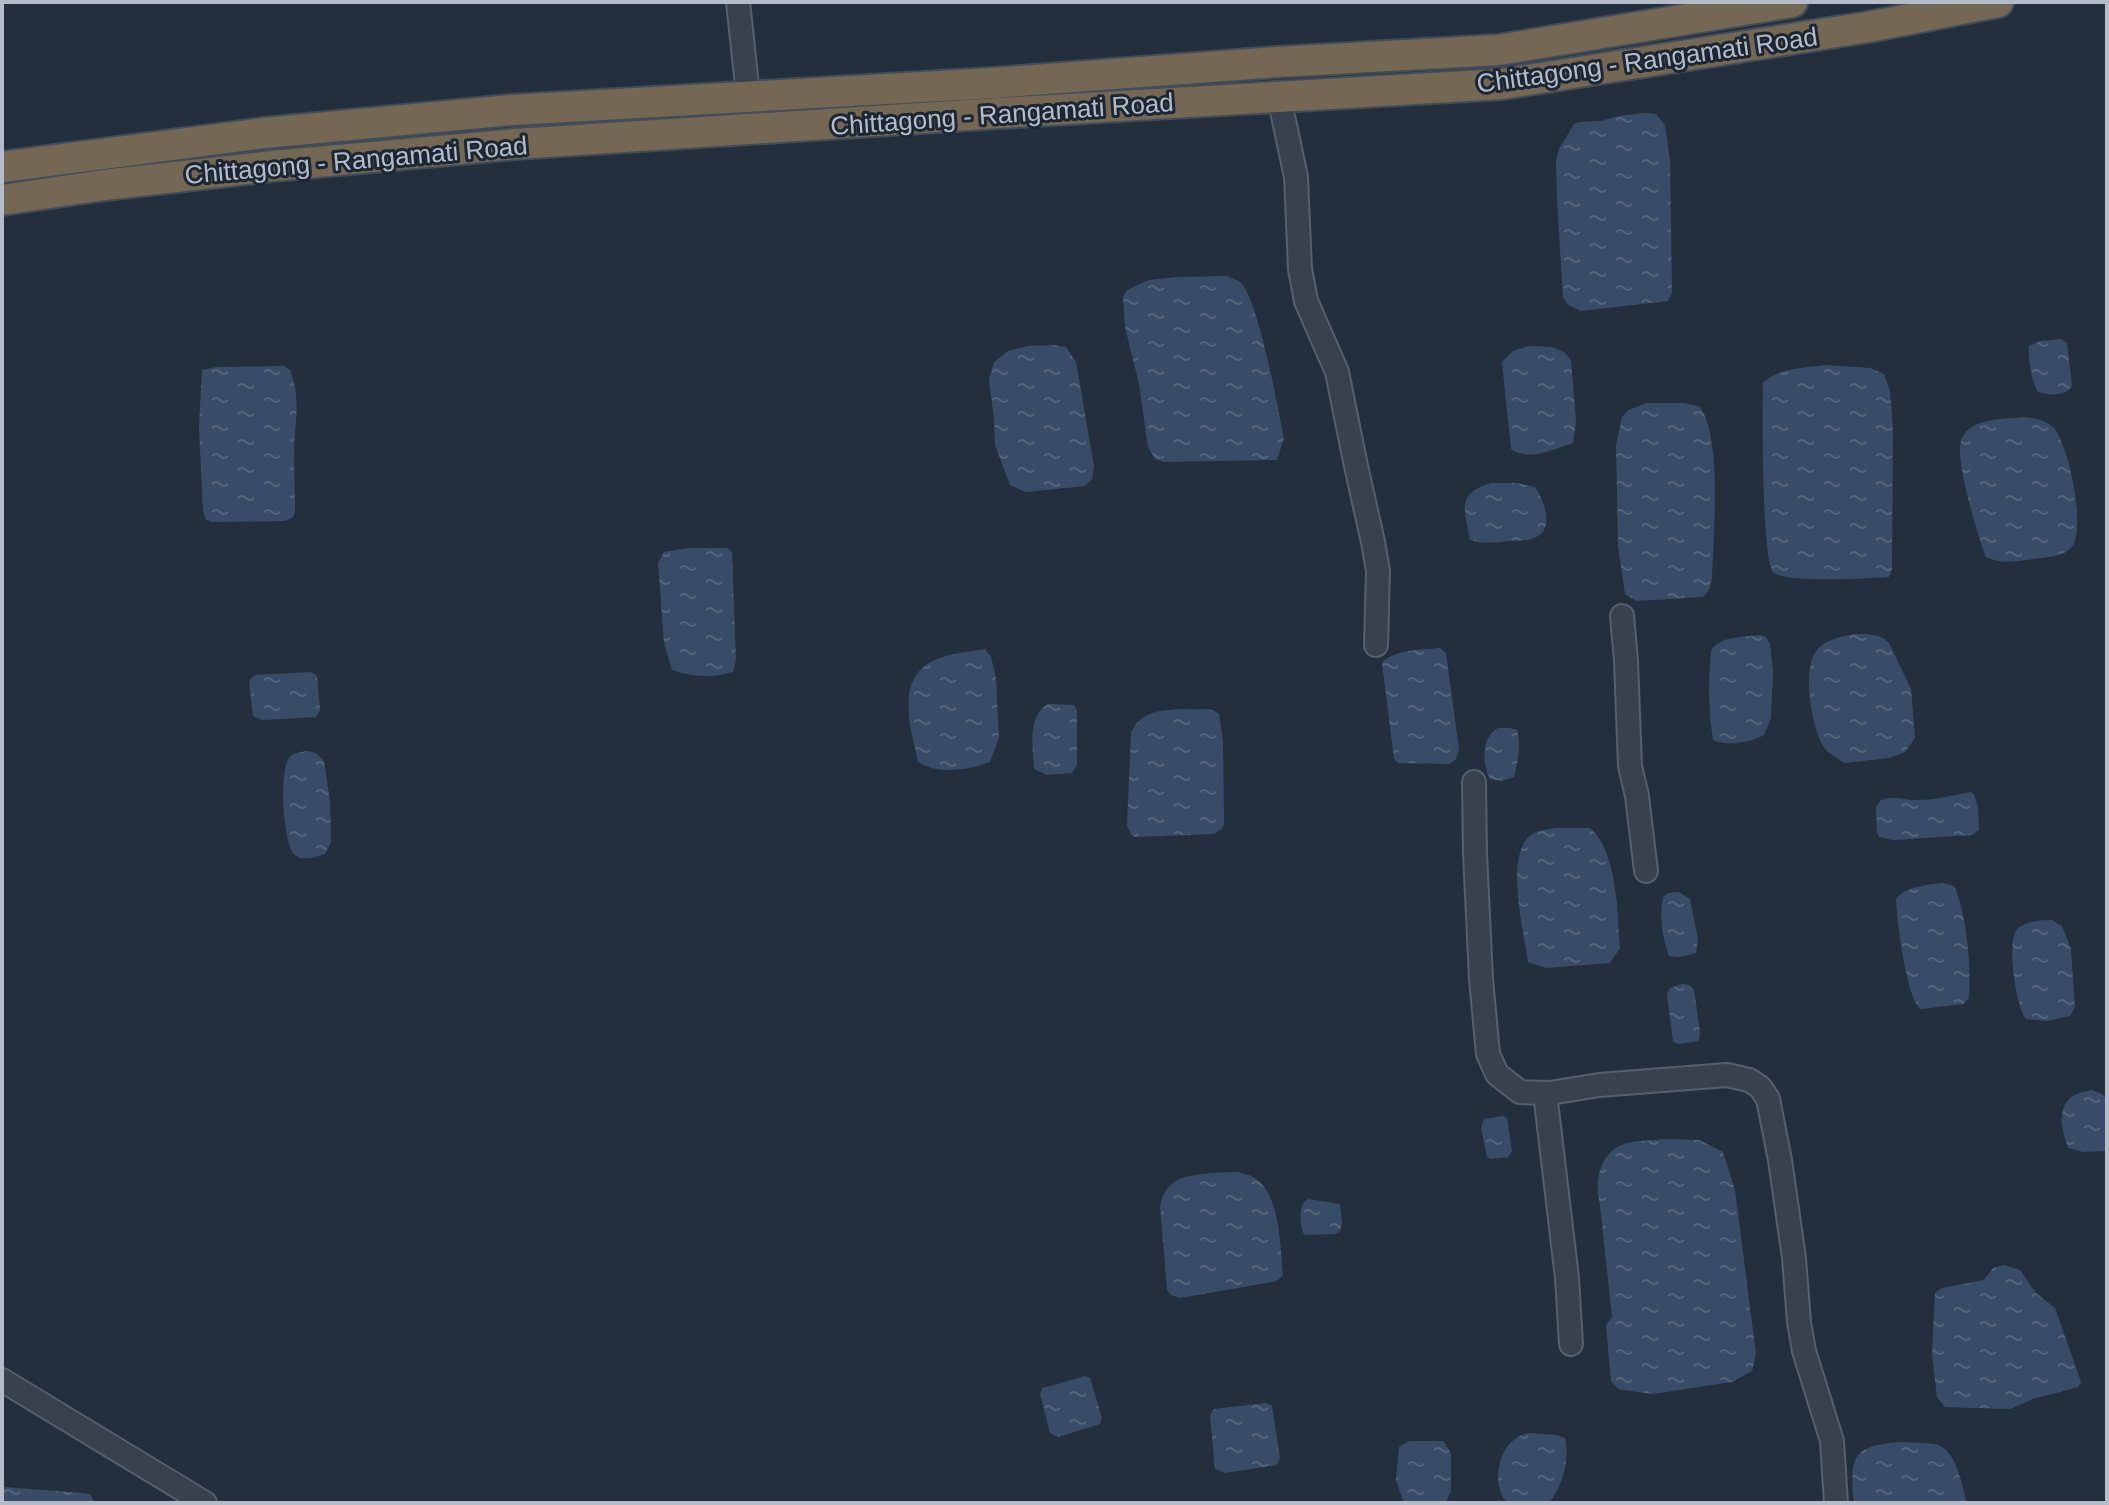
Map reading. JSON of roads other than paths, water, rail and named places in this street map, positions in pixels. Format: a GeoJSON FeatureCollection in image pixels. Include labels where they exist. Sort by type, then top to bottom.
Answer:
{"type":"FeatureCollection","features":[{"type":"Feature","properties":{"kind":"highway","name":"Chittagong - Rangamati Road"},"geometry":{"type":"LineString","coordinates":[[2,167],[280,131],[512,110],[1498,50],[1792,2]]}},
{"type":"Feature","properties":{"kind":"highway","name":"Chittagong - Rangamati Road"},"geometry":{"type":"LineString","coordinates":[[2,200],[272,166],[500,146],[1502,84],[1868,27],[1998,2]]}},
{"type":"Feature","properties":{"kind":"street"},"geometry":{"type":"LineString","coordinates":[[738,2],[748,95]]}},
{"type":"Feature","properties":{"kind":"street"},"geometry":{"type":"LineString","coordinates":[[1279,97],[1296,177],[1300,269],[1306,301],[1337,372],[1373,542],[1378,571],[1376,645]]}},
{"type":"Feature","properties":{"kind":"street"},"geometry":{"type":"LineString","coordinates":[[1622,616],[1630,766],[1637,796],[1646,871]]}},
{"type":"Feature","properties":{"kind":"street"},"geometry":{"type":"LineString","coordinates":[[1474,782],[1481,979],[1488,1054],[1497,1074],[1520,1092],[1545,1093],[1599,1085],[1727,1075],[1749,1080],[1760,1087],[1768,1099],[1794,1258],[1799,1322],[1804,1351],[1832,1441],[1836,1503]]}},
{"type":"Feature","properties":{"kind":"street"},"geometry":{"type":"LineString","coordinates":[[1545,1093],[1567,1278],[1571,1344]]}},
{"type":"Feature","properties":{"kind":"street"},"geometry":{"type":"LineString","coordinates":[[2,1380],[205,1503]]}},
{"type":"Feature","properties":{"kind":"water"},"geometry":{"type":"Polygon","coordinates":[[[1656,114],[1665,125],[1670,161],[1672,292],[1668,301],[1581,311],[1568,305],[1563,297],[1557,200],[1556,160],[1559,149],[1574,124],[1656,114]]]}},
{"type":"Feature","properties":{"kind":"water"},"geometry":{"type":"Polygon","coordinates":[[[1227,276],[1239,281],[1246,291],[1260,329],[1284,438],[1277,460],[1164,462],[1155,459],[1148,447],[1139,384],[1125,327],[1123,297],[1127,290],[1149,280],[1227,276]]]}},
{"type":"Feature","properties":{"kind":"water"},"geometry":{"type":"Polygon","coordinates":[[[2061,339],[2067,343],[2072,385],[2070,389],[2057,394],[2038,392],[2030,370],[2029,346],[2040,341],[2061,339]]]}},
{"type":"Feature","properties":{"kind":"water"},"geometry":{"type":"Polygon","coordinates":[[[1053,345],[1066,347],[1076,362],[1094,466],[1092,479],[1085,486],[1026,492],[1010,485],[995,445],[989,379],[994,362],[1008,351],[1053,345]]]}},
{"type":"Feature","properties":{"kind":"water"},"geometry":{"type":"Polygon","coordinates":[[[1529,346],[1552,347],[1564,352],[1571,360],[1576,422],[1573,443],[1534,454],[1518,453],[1511,449],[1502,362],[1513,351],[1529,346]]]}},
{"type":"Feature","properties":{"kind":"water"},"geometry":{"type":"Polygon","coordinates":[[[1825,365],[1870,368],[1884,374],[1890,391],[1893,429],[1892,569],[1889,577],[1793,578],[1773,572],[1769,562],[1763,383],[1776,374],[1825,365]]]}},
{"type":"Feature","properties":{"kind":"water"},"geometry":{"type":"Polygon","coordinates":[[[284,366],[290,370],[296,400],[295,513],[284,521],[206,520],[199,427],[202,370],[284,366]]]}},
{"type":"Feature","properties":{"kind":"water"},"geometry":{"type":"Polygon","coordinates":[[[1647,403],[1699,406],[1706,420],[1714,463],[1715,514],[1712,578],[1709,590],[1703,597],[1636,601],[1625,594],[1618,546],[1616,445],[1622,417],[1628,410],[1647,403]]]}},
{"type":"Feature","properties":{"kind":"water"},"geometry":{"type":"Polygon","coordinates":[[[2025,417],[2047,423],[2059,436],[2074,485],[2076,535],[2070,549],[2061,554],[1999,561],[1986,557],[1978,533],[1962,470],[1960,443],[1974,425],[2025,417]]]}},
{"type":"Feature","properties":{"kind":"water"},"geometry":{"type":"Polygon","coordinates":[[[1491,483],[1535,487],[1546,514],[1545,528],[1541,534],[1521,541],[1489,543],[1470,540],[1465,511],[1467,498],[1480,487],[1491,483]]]}},
{"type":"Feature","properties":{"kind":"water"},"geometry":{"type":"Polygon","coordinates":[[[688,548],[728,548],[732,552],[736,660],[733,672],[703,676],[672,670],[664,643],[658,563],[664,552],[688,548]]]}},
{"type":"Feature","properties":{"kind":"water"},"geometry":{"type":"Polygon","coordinates":[[[1854,634],[1877,636],[1889,643],[1911,689],[1915,738],[1905,752],[1889,758],[1844,763],[1828,752],[1817,732],[1809,674],[1815,653],[1822,645],[1854,634]]]}},
{"type":"Feature","properties":{"kind":"water"},"geometry":{"type":"Polygon","coordinates":[[[1760,635],[1766,637],[1770,644],[1773,671],[1771,718],[1764,735],[1739,743],[1713,740],[1709,680],[1711,651],[1726,640],[1760,635]]]}},
{"type":"Feature","properties":{"kind":"water"},"geometry":{"type":"Polygon","coordinates":[[[1440,648],[1446,653],[1459,750],[1456,759],[1450,764],[1398,763],[1394,759],[1382,663],[1401,653],[1440,648]]]}},
{"type":"Feature","properties":{"kind":"water"},"geometry":{"type":"Polygon","coordinates":[[[985,649],[991,657],[996,678],[999,738],[990,762],[954,770],[935,769],[918,762],[908,705],[914,679],[922,668],[935,660],[985,649]]]}},
{"type":"Feature","properties":{"kind":"water"},"geometry":{"type":"Polygon","coordinates":[[[311,672],[317,676],[320,710],[316,717],[262,720],[253,716],[249,681],[255,675],[311,672]]]}},
{"type":"Feature","properties":{"kind":"water"},"geometry":{"type":"Polygon","coordinates":[[[1048,704],[1074,705],[1077,711],[1077,765],[1072,773],[1047,775],[1034,769],[1034,724],[1041,709],[1048,704]]]}},
{"type":"Feature","properties":{"kind":"water"},"geometry":{"type":"Polygon","coordinates":[[[1202,709],[1219,714],[1223,742],[1222,829],[1214,834],[1135,837],[1127,825],[1131,733],[1136,724],[1151,713],[1202,709]]]}},
{"type":"Feature","properties":{"kind":"water"},"geometry":{"type":"Polygon","coordinates":[[[1498,728],[1517,730],[1519,742],[1514,777],[1502,781],[1490,779],[1485,766],[1488,738],[1498,728]]]}},
{"type":"Feature","properties":{"kind":"water"},"geometry":{"type":"Polygon","coordinates":[[[308,751],[316,753],[324,761],[330,801],[331,842],[325,854],[306,859],[295,855],[287,837],[283,790],[286,764],[290,757],[308,751]]]}},
{"type":"Feature","properties":{"kind":"water"},"geometry":{"type":"Polygon","coordinates":[[[1971,792],[1978,807],[1979,830],[1972,835],[1893,840],[1879,837],[1876,807],[1881,800],[1925,800],[1971,792]]]}},
{"type":"Feature","properties":{"kind":"water"},"geometry":{"type":"Polygon","coordinates":[[[1555,828],[1590,828],[1606,852],[1617,901],[1620,948],[1610,963],[1546,968],[1528,962],[1518,895],[1519,859],[1523,845],[1531,835],[1555,828]]]}},
{"type":"Feature","properties":{"kind":"water"},"geometry":{"type":"Polygon","coordinates":[[[1943,883],[1954,886],[1962,911],[1969,956],[1969,998],[1963,1004],[1921,1009],[1907,975],[1896,899],[1911,889],[1943,883]]]}},
{"type":"Feature","properties":{"kind":"water"},"geometry":{"type":"Polygon","coordinates":[[[1679,892],[1690,899],[1698,939],[1696,953],[1680,957],[1669,956],[1661,920],[1663,897],[1679,892]]]}},
{"type":"Feature","properties":{"kind":"water"},"geometry":{"type":"Polygon","coordinates":[[[2052,920],[2062,926],[2071,949],[2075,1007],[2070,1016],[2047,1021],[2026,1019],[2014,975],[2013,938],[2023,925],[2052,920]]]}},
{"type":"Feature","properties":{"kind":"water"},"geometry":{"type":"Polygon","coordinates":[[[1682,984],[1694,990],[1700,1032],[1699,1041],[1678,1044],[1673,1041],[1667,994],[1670,988],[1682,984]]]}},
{"type":"Feature","properties":{"kind":"water"},"geometry":{"type":"Polygon","coordinates":[[[2092,1090],[2107,1099],[2107,1151],[2083,1152],[2068,1148],[2062,1127],[2066,1103],[2080,1093],[2092,1090]]]}},
{"type":"Feature","properties":{"kind":"water"},"geometry":{"type":"Polygon","coordinates":[[[1507,1118],[1512,1151],[1508,1157],[1491,1159],[1487,1157],[1481,1128],[1484,1119],[1507,1118]]]}},
{"type":"Feature","properties":{"kind":"water"},"geometry":{"type":"Polygon","coordinates":[[[1663,1139],[1699,1140],[1723,1152],[1735,1190],[1756,1354],[1752,1371],[1732,1382],[1653,1394],[1618,1389],[1611,1381],[1606,1325],[1612,1317],[1598,1178],[1604,1161],[1616,1148],[1628,1143],[1663,1139]]]}},
{"type":"Feature","properties":{"kind":"water"},"geometry":{"type":"Polygon","coordinates":[[[1213,1173],[1245,1174],[1257,1179],[1266,1189],[1279,1232],[1283,1275],[1277,1281],[1180,1298],[1167,1290],[1160,1206],[1167,1189],[1179,1179],[1213,1173]]]}},
{"type":"Feature","properties":{"kind":"water"},"geometry":{"type":"Polygon","coordinates":[[[1308,1199],[1340,1204],[1340,1231],[1335,1234],[1303,1233],[1301,1209],[1308,1199]]]}},
{"type":"Feature","properties":{"kind":"water"},"geometry":{"type":"Polygon","coordinates":[[[2004,1265],[2020,1270],[2036,1293],[2055,1308],[2081,1382],[2078,1387],[2033,1399],[2010,1409],[1945,1407],[1937,1397],[1932,1353],[1935,1293],[1942,1288],[1984,1280],[1993,1268],[2004,1265]]]}},
{"type":"Feature","properties":{"kind":"water"},"geometry":{"type":"Polygon","coordinates":[[[1085,1376],[1090,1378],[1102,1418],[1100,1424],[1058,1437],[1050,1433],[1040,1394],[1043,1388],[1085,1376]]]}},
{"type":"Feature","properties":{"kind":"water"},"geometry":{"type":"Polygon","coordinates":[[[1266,1403],[1272,1406],[1280,1458],[1277,1465],[1225,1473],[1215,1469],[1210,1415],[1214,1409],[1266,1403]]]}},
{"type":"Feature","properties":{"kind":"water"},"geometry":{"type":"Polygon","coordinates":[[[1531,1433],[1565,1438],[1567,1455],[1562,1480],[1550,1502],[1507,1503],[1499,1484],[1500,1461],[1511,1442],[1531,1433]]]}},
{"type":"Feature","properties":{"kind":"water"},"geometry":{"type":"Polygon","coordinates":[[[1410,1441],[1444,1441],[1451,1454],[1451,1491],[1445,1503],[1404,1503],[1396,1480],[1399,1447],[1410,1441]]]}},
{"type":"Feature","properties":{"kind":"water"},"geometry":{"type":"Polygon","coordinates":[[[1901,1442],[1934,1444],[1948,1452],[1957,1468],[1967,1503],[1854,1503],[1853,1474],[1857,1456],[1872,1447],[1901,1442]]]}},
{"type":"Feature","properties":{"kind":"water"},"geometry":{"type":"Polygon","coordinates":[[[2,1489],[90,1494],[95,1503],[2,1503],[2,1489]]]}}]}
